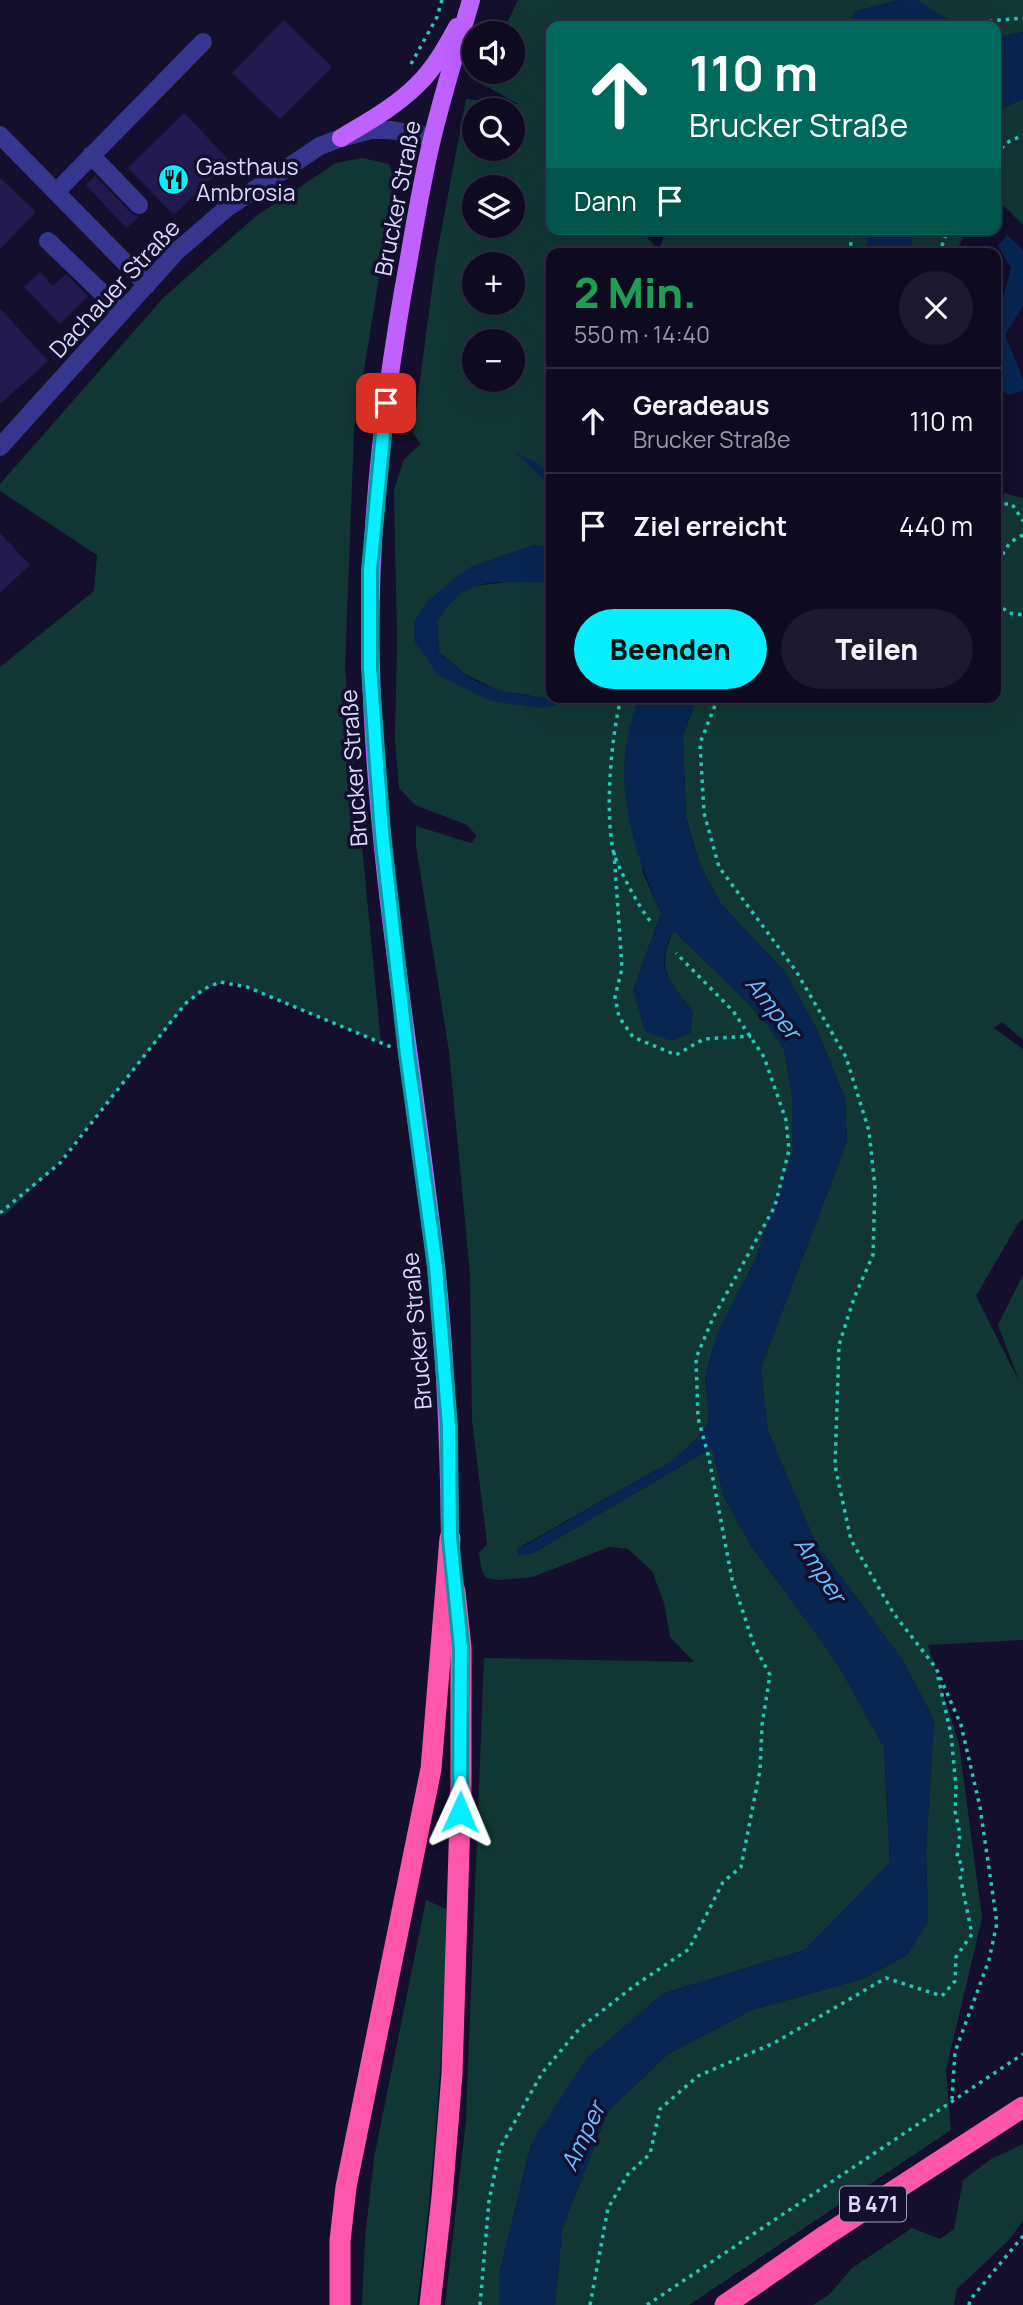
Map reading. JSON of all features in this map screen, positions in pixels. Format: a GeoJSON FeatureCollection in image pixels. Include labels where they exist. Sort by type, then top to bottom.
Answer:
{"type":"FeatureCollection","features":[{"type":"Feature","properties":{"kind":"highway"},"geometry":{"type":"LineString","coordinates":[[340,2305],[341,2241],[346,2187],[431,1769],[450,1538]]}},
{"type":"Feature","properties":{"kind":"highway"},"geometry":{"type":"LineString","coordinates":[[430,2305],[452,2074],[461,1786],[461,1648],[450,1538]]}},
{"type":"Feature","properties":{"kind":"highway","name":"B 471"},"geometry":{"type":"LineString","coordinates":[[726,2305],[826,2235],[1023,2107]]}},
{"type":"Feature","properties":{"kind":"main road","name":"Brucker Straße"},"geometry":{"type":"LineString","coordinates":[[450,1538],[449,1426],[436,1267],[407,1054],[382,833],[370,668],[370,570],[383,424],[395,333],[432,137],[471,1]]}},
{"type":"Feature","properties":{"kind":"main road"},"geometry":{"type":"LineString","coordinates":[[341,138],[394,105],[419,84],[436,61],[471,1]]}},
{"type":"Feature","properties":{"kind":"street"},"geometry":{"type":"LineString","coordinates":[[56,192],[203,42]]}},
{"type":"Feature","properties":{"kind":"street","name":"Dachauer Straße"},"geometry":{"type":"LineString","coordinates":[[0,447],[177,251],[227,208],[320,146],[341,138],[371,130],[390,130],[432,137]]}},
{"type":"Feature","properties":{"kind":"street"},"geometry":{"type":"LineString","coordinates":[[0,135],[147,285]]}},
{"type":"Feature","properties":{"kind":"street"},"geometry":{"type":"LineString","coordinates":[[91,155],[139,205]]}},
{"type":"Feature","properties":{"kind":"street"},"geometry":{"type":"LineString","coordinates":[[48,241],[122,312]]}},
{"type":"Feature","properties":{"kind":"path"},"geometry":{"type":"LineString","coordinates":[[999,21],[1023,18]]}},
{"type":"Feature","properties":{"kind":"path"},"geometry":{"type":"LineString","coordinates":[[1001,149],[1006,143],[1023,135]]}},
{"type":"Feature","properties":{"kind":"path"},"geometry":{"type":"LineString","coordinates":[[1001,504],[1012,504],[1023,521]]}},
{"type":"Feature","properties":{"kind":"path"},"geometry":{"type":"LineString","coordinates":[[1001,564],[1002,551],[1011,540],[1023,535]]}},
{"type":"Feature","properties":{"kind":"path"},"geometry":{"type":"LineString","coordinates":[[1001,606],[1008,613],[1023,615]]}},
{"type":"Feature","properties":{"kind":"path"},"geometry":{"type":"LineString","coordinates":[[620,703],[610,790],[622,968],[615,997],[619,1017],[633,1037],[676,1055],[704,1039],[751,1037]]}},
{"type":"Feature","properties":{"kind":"path"},"geometry":{"type":"LineString","coordinates":[[716,703],[700,743],[705,813],[719,867],[796,971],[846,1057],[869,1131],[874,1187],[873,1255],[854,1298],[839,1345],[835,1466],[851,1540],[894,1614],[936,1668],[961,1725],[980,1807],[997,1923],[989,1960],[955,2052],[952,2099]]}},
{"type":"Feature","properties":{"kind":"path"},"geometry":{"type":"LineString","coordinates":[[614,852],[642,912],[651,922]]}},
{"type":"Feature","properties":{"kind":"path"},"geometry":{"type":"LineString","coordinates":[[480,2305],[489,2201],[500,2148],[542,2073],[580,2028],[634,1986],[689,1949],[723,1882],[741,1867],[760,1770],[762,1725],[770,1675],[754,1645],[732,1579],[709,1458],[698,1418],[696,1358],[723,1299],[775,1206],[789,1150],[786,1120],[764,1057],[751,1037],[733,1010],[676,953]]}},
{"type":"Feature","properties":{"kind":"path"},"geometry":{"type":"LineString","coordinates":[[0,1213],[60,1163],[185,1004],[204,989],[220,982],[247,986],[407,1054]]}},
{"type":"Feature","properties":{"kind":"path"},"geometry":{"type":"LineString","coordinates":[[590,2305],[608,2208],[628,2174],[650,2154],[660,2109],[698,2076],[774,2043],[886,1978],[942,1996],[955,1981],[956,1958],[972,1934],[960,1876],[963,1867],[957,1857],[960,1834],[955,1811],[956,1787],[951,1734],[936,1668]]}},
{"type":"Feature","properties":{"kind":"path"},"geometry":{"type":"LineString","coordinates":[[647,2305],[1023,2054]]}},
{"type":"Feature","properties":{"kind":"path"},"geometry":{"type":"LineString","coordinates":[[969,2305],[970,2300],[1023,2236]]}},
{"type":"Feature","properties":{"kind":"green space"},"geometry":{"type":"Polygon","coordinates":[[[518,0],[898,0],[854,12],[851,21],[546,21],[546,235],[645,235],[656,248],[546,248],[546,547],[534,545],[471,567],[415,642],[491,701],[638,703],[627,741],[643,873],[661,913],[633,991],[693,1012],[667,974],[665,955],[674,931],[767,1024],[784,1049],[792,1095],[793,1151],[754,1263],[717,1334],[705,1378],[709,1415],[707,1425],[699,1437],[672,1461],[517,1550],[519,1555],[533,1553],[712,1448],[724,1497],[750,1544],[836,1661],[884,1747],[890,1863],[805,1950],[662,1994],[531,2144],[499,2275],[499,2305],[445,2305],[466,2120],[484,1658],[694,1662],[670,1637],[664,1603],[652,1571],[628,1549],[609,1547],[533,1577],[500,1580],[486,1578],[479,1553],[487,1544],[472,1420],[470,1274],[449,1051],[416,846],[416,826],[471,843],[477,836],[467,825],[415,805],[399,788],[395,741],[397,640],[394,490],[404,459],[421,444],[413,433],[436,259],[462,120],[462,161],[525,161],[525,98],[507,98],[483,84],[525,84],[525,21],[508,21],[518,0]]]}},
{"type":"Feature","properties":{"kind":"green space"},"geometry":{"type":"Polygon","coordinates":[[[918,0],[1023,0],[1023,32],[1001,37],[1001,21],[952,21],[918,0]]]}},
{"type":"Feature","properties":{"kind":"green space"},"geometry":{"type":"Polygon","coordinates":[[[1023,99],[1023,225],[1001,203],[1001,111],[1023,99]]]}},
{"type":"Feature","properties":{"kind":"green space"},"geometry":{"type":"Polygon","coordinates":[[[362,158],[389,164],[395,180],[354,431],[345,669],[381,1043],[230,981],[210,987],[190,1000],[55,1167],[5,1215],[0,1211],[0,667],[94,591],[97,555],[0,491],[0,484],[164,297],[255,217],[336,163],[362,158]]]}},
{"type":"Feature","properties":{"kind":"green space"},"geometry":{"type":"Polygon","coordinates":[[[664,235],[869,235],[867,248],[660,248],[664,235]]]}},
{"type":"Feature","properties":{"kind":"green space"},"geometry":{"type":"Polygon","coordinates":[[[914,235],[964,235],[958,248],[909,248],[914,235]]]}},
{"type":"Feature","properties":{"kind":"green space"},"geometry":{"type":"Polygon","coordinates":[[[1004,493],[1023,498],[1023,1040],[1002,1022],[994,1028],[1023,1049],[1023,1219],[976,1296],[1019,1381],[998,1325],[1023,1275],[1023,1640],[928,1645],[959,1744],[982,1918],[946,2070],[951,2130],[689,2305],[555,2305],[562,2229],[608,2111],[668,2054],[752,2010],[865,1978],[907,1955],[928,1921],[926,1852],[934,1720],[903,1661],[815,1542],[767,1429],[761,1367],[847,1141],[845,1098],[816,1028],[785,972],[721,904],[700,865],[686,817],[683,736],[695,703],[1001,703],[1001,518],[1004,493]]]}},
{"type":"Feature","properties":{"kind":"green space"},"geometry":{"type":"Polygon","coordinates":[[[546,581],[546,698],[499,691],[465,674],[439,652],[437,621],[453,598],[468,587],[506,582],[546,581]]]}},
{"type":"Feature","properties":{"kind":"green space"},"geometry":{"type":"Polygon","coordinates":[[[426,1900],[446,1909],[445,1959],[438,2107],[417,2305],[362,2305],[365,2238],[374,2158],[426,1900]]]}},
{"type":"Feature","properties":{"kind":"green space"},"geometry":{"type":"Polygon","coordinates":[[[1023,2144],[1023,2221],[1008,2241],[957,2289],[954,2305],[813,2305],[830,2294],[852,2268],[912,2228],[940,2239],[954,2229],[963,2180],[991,2159],[1023,2144]]]}},
{"type":"Feature","properties":{"kind":"water"},"geometry":{"type":"Polygon","coordinates":[[[898,0],[918,0],[934,12],[953,21],[851,21],[854,12],[898,0]]]}},
{"type":"Feature","properties":{"kind":"water"},"geometry":{"type":"Polygon","coordinates":[[[1023,32],[1023,99],[1001,111],[1001,37],[1023,32]]]}},
{"type":"Feature","properties":{"kind":"water"},"geometry":{"type":"Polygon","coordinates":[[[869,235],[914,235],[909,248],[867,248],[869,235]]]}},
{"type":"Feature","properties":{"kind":"water"},"geometry":{"type":"Polygon","coordinates":[[[1007,235],[1023,250],[1023,306],[1005,335],[1023,379],[1023,391],[1009,395],[1001,389],[1001,306],[1011,268],[998,246],[1007,235]]]}},
{"type":"Feature","properties":{"kind":"water"},"geometry":{"type":"Polygon","coordinates":[[[516,453],[536,462],[546,471],[546,482],[516,453]]]}},
{"type":"Feature","properties":{"kind":"water"},"geometry":{"type":"Polygon","coordinates":[[[534,545],[546,547],[546,582],[483,584],[455,598],[437,621],[439,652],[464,674],[492,688],[546,697],[546,703],[572,703],[540,708],[491,701],[438,675],[415,642],[414,621],[428,601],[471,567],[534,545]]]}},
{"type":"Feature","properties":{"kind":"water","name":"Amper"},"geometry":{"type":"Polygon","coordinates":[[[637,703],[695,703],[683,736],[686,817],[700,865],[721,904],[785,972],[816,1028],[845,1098],[847,1141],[761,1367],[768,1431],[815,1542],[903,1661],[934,1720],[926,1852],[928,1921],[907,1955],[865,1978],[752,2010],[668,2054],[608,2111],[562,2229],[555,2305],[499,2305],[499,2275],[531,2144],[586,2059],[662,1994],[805,1950],[890,1862],[884,1747],[836,1661],[750,1544],[724,1497],[712,1448],[533,1553],[519,1556],[517,1550],[672,1461],[699,1437],[707,1425],[709,1415],[705,1378],[717,1334],[754,1263],[793,1151],[792,1095],[784,1049],[767,1024],[747,1002],[674,931],[668,943],[665,965],[672,984],[693,1012],[691,1033],[672,1041],[645,1032],[633,991],[661,913],[637,851],[627,807],[624,762],[637,703]]]}},
{"type":"Feature","properties":{"kind":"building"},"geometry":{"type":"Polygon","coordinates":[[[284,20],[332,67],[280,119],[232,73],[284,20]]]}},
{"type":"Feature","properties":{"kind":"building"},"geometry":{"type":"Polygon","coordinates":[[[184,113],[230,161],[174,215],[128,168],[184,113]]]}},
{"type":"Feature","properties":{"kind":"building"},"geometry":{"type":"Polygon","coordinates":[[[95,176],[131,213],[139,217],[126,228],[86,185],[95,176]]]}},
{"type":"Feature","properties":{"kind":"building"},"geometry":{"type":"Polygon","coordinates":[[[0,178],[36,212],[0,249],[0,178]]]}},
{"type":"Feature","properties":{"kind":"building"},"geometry":{"type":"Polygon","coordinates":[[[40,272],[53,286],[66,274],[88,296],[60,324],[24,287],[40,272]]]}},
{"type":"Feature","properties":{"kind":"building"},"geometry":{"type":"Polygon","coordinates":[[[0,308],[48,361],[0,404],[0,308]]]}},
{"type":"Feature","properties":{"kind":"building"},"geometry":{"type":"Polygon","coordinates":[[[0,533],[30,565],[0,593],[0,533]]]}},
{"type":"Feature","properties":{"kind":"place","name":"Gasthaus Ambrosia"},"geometry":{"type":"Point","coordinates":[173,179]}},
{"type":"Feature","properties":{"kind":"route"},"geometry":{"type":"LineString","coordinates":[[386,403],[370,570],[370,668],[382,833],[407,1054],[436,1267],[449,1426],[450,1538],[461,1648],[460,1812]]}}]}
